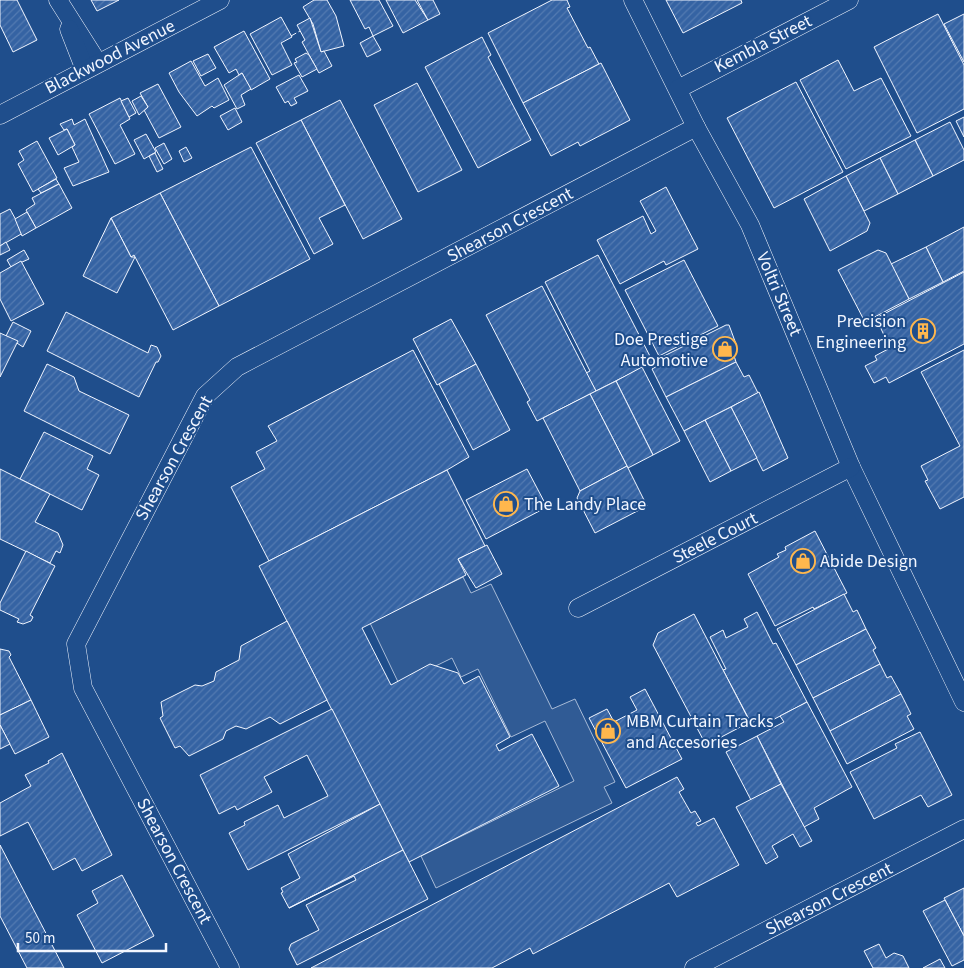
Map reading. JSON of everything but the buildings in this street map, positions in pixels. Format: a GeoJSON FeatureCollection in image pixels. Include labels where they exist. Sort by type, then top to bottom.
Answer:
{"type":"FeatureCollection","features":[{"type":"Feature","properties":{"kind":"street","name":"Blackwood Avenue"},"geometry":{"type":"LineString","coordinates":[[0,116],[220,0]]}},
{"type":"Feature","properties":{"kind":"street","name":"Voltri Street"},"geometry":{"type":"LineString","coordinates":[[633,0],[696,127],[750,225],[851,467],[964,702]]}},
{"type":"Feature","properties":{"kind":"street","name":"Kembla Street"},"geometry":{"type":"LineString","coordinates":[[678,89],[848,0]]}},
{"type":"Feature","properties":{"kind":"street"},"geometry":{"type":"LineString","coordinates":[[61,6],[91,67]]}},
{"type":"Feature","properties":{"kind":"street","name":"Shearson Crescent"},"geometry":{"type":"LineString","coordinates":[[230,968],[83,688],[76,644],[204,396],[236,367],[696,127]]}},
{"type":"Feature","properties":{"kind":"street","name":"Steele Court"},"geometry":{"type":"LineString","coordinates":[[578,608],[851,467]]}},
{"type":"Feature","properties":{"kind":"street","name":"Shearson Crescent"},"geometry":{"type":"LineString","coordinates":[[694,968],[964,830]]}},
{"type":"Feature","properties":{"kind":"shaded area"},"geometry":{"type":"Polygon","coordinates":[[[463,577],[471,593],[491,584],[552,709],[575,699],[615,782],[604,787],[612,803],[436,888],[421,856],[574,781],[545,721],[511,737],[478,669],[461,677],[452,658],[399,684],[370,623],[463,577]]]}},
{"type":"Feature","properties":{"kind":"fence"},"geometry":{"type":"LineString","coordinates":[[291,36],[300,31]]}},
{"type":"Feature","properties":{"kind":"place","name":"Precision Engineering"},"geometry":{"type":"Point","coordinates":[923,331]}},
{"type":"Feature","properties":{"kind":"place","name":"Doe Prestige Automotive"},"geometry":{"type":"Point","coordinates":[725,349]}},
{"type":"Feature","properties":{"kind":"place","name":"The Landy Place"},"geometry":{"type":"Point","coordinates":[506,504]}},
{"type":"Feature","properties":{"kind":"place","name":"Abide Design"},"geometry":{"type":"Point","coordinates":[803,561]}},
{"type":"Feature","properties":{"kind":"place","name":"MBM Curtain Tracks and Accesories"},"geometry":{"type":"Point","coordinates":[608,731]}}]}
